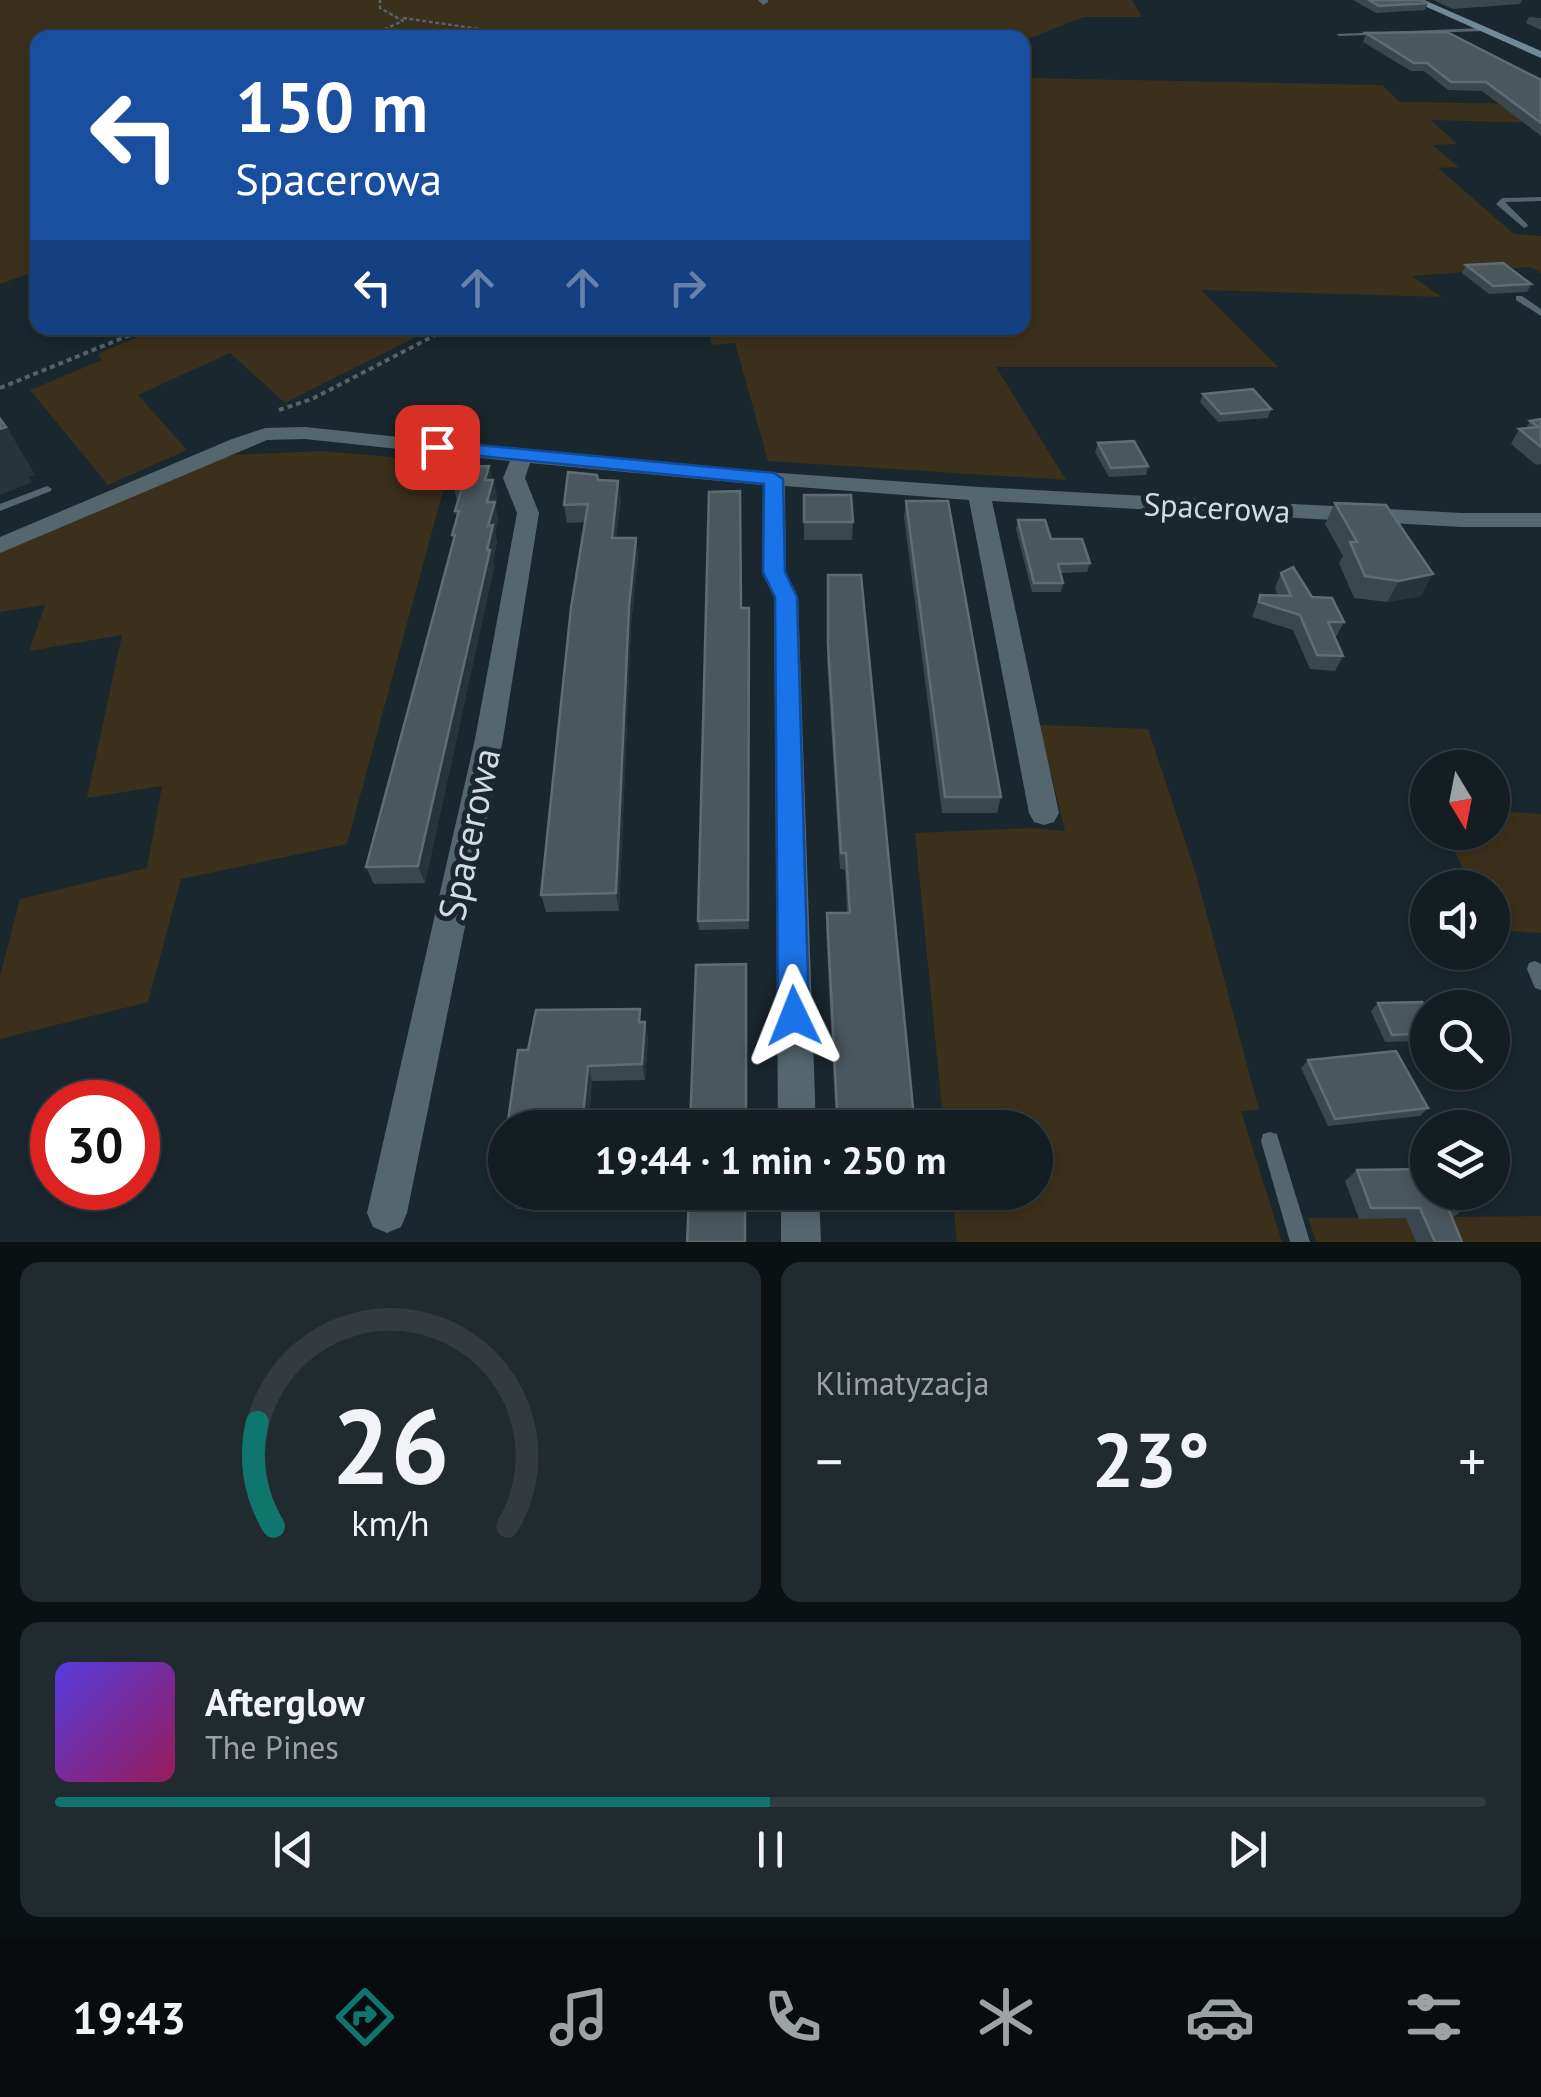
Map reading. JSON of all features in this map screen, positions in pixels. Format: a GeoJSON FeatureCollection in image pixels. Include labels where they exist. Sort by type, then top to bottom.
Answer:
{"type":"FeatureCollection","features":[{"type":"Feature","properties":{"kind":"main road"},"geometry":{"type":"LineString","coordinates":[[1416,0],[1541,55]]}},
{"type":"Feature","properties":{"kind":"street","name":"Spacerowa"},"geometry":{"type":"LineString","coordinates":[[0,546],[192,460],[265,434],[305,433],[774,479],[979,494],[1462,520],[1541,520]]}},
{"type":"Feature","properties":{"kind":"street","name":"Spacerowa"},"geometry":{"type":"LineString","coordinates":[[387,1213],[489,739],[528,513],[514,478],[522,456]]}},
{"type":"Feature","properties":{"kind":"street"},"geometry":{"type":"LineString","coordinates":[[774,479],[774,572],[786,597],[797,1110]]}},
{"type":"Feature","properties":{"kind":"street"},"geometry":{"type":"LineString","coordinates":[[979,494],[1044,813]]}},
{"type":"Feature","properties":{"kind":"street"},"geometry":{"type":"LineString","coordinates":[[800,1210],[801,1242]]}},
{"type":"Feature","properties":{"kind":"lane"},"geometry":{"type":"LineString","coordinates":[[1339,34],[1482,30]]}},
{"type":"Feature","properties":{"kind":"lane"},"geometry":{"type":"LineString","coordinates":[[1524,226],[1500,204],[1502,200],[1541,199]]}},
{"type":"Feature","properties":{"kind":"lane"},"geometry":{"type":"LineString","coordinates":[[1518,298],[1541,314]]}},
{"type":"Feature","properties":{"kind":"lane"},"geometry":{"type":"LineString","coordinates":[[0,508],[47,489]]}},
{"type":"Feature","properties":{"kind":"lane"},"geometry":{"type":"LineString","coordinates":[[1270,1141],[1300,1242]]}},
{"type":"Feature","properties":{"kind":"path"},"geometry":{"type":"LineString","coordinates":[[380,0],[380,8],[403,18],[436,18],[484,30]]}},
{"type":"Feature","properties":{"kind":"path"},"geometry":{"type":"LineString","coordinates":[[382,30],[403,18]]}},
{"type":"Feature","properties":{"kind":"path"},"geometry":{"type":"LineString","coordinates":[[0,388],[130,335]]}},
{"type":"Feature","properties":{"kind":"path"},"geometry":{"type":"LineString","coordinates":[[278,410],[312,399],[435,335]]}},
{"type":"Feature","properties":{"kind":"shaded area"},"geometry":{"type":"Polygon","coordinates":[[[0,0],[1132,0],[1142,17],[1084,17],[1030,38],[1030,30],[30,30],[30,273],[0,284],[0,0]]]}},
{"type":"Feature","properties":{"kind":"shaded area"},"geometry":{"type":"Polygon","coordinates":[[[1030,78],[1382,85],[1400,102],[1523,104],[1541,123],[1431,120],[1457,144],[1432,145],[1459,167],[1438,168],[1514,234],[1541,236],[1541,273],[1530,267],[1412,276],[1442,297],[1201,290],[1278,367],[996,367],[1066,480],[768,461],[735,343],[712,345],[709,335],[1030,335],[1030,78]]]}},
{"type":"Feature","properties":{"kind":"shaded area"},"geometry":{"type":"Polygon","coordinates":[[[141,335],[420,335],[285,403],[230,353],[138,395],[187,450],[108,485],[30,390],[102,360],[98,354],[141,335]]]}},
{"type":"Feature","properties":{"kind":"shaded area"},"geometry":{"type":"Polygon","coordinates":[[[322,451],[451,462],[347,844],[181,879],[148,1002],[0,1039],[0,976],[20,899],[147,868],[162,786],[87,798],[122,635],[29,651],[45,605],[0,612],[0,551],[195,463],[234,455],[322,451]]]}},
{"type":"Feature","properties":{"kind":"shaded area"},"geometry":{"type":"Polygon","coordinates":[[[1039,725],[1148,729],[1196,874],[1259,1110],[1241,1111],[1282,1242],[957,1242],[954,1210],[1053,1210],[1053,1110],[942,1110],[915,833],[1031,828],[1065,831],[1039,725]]]}},
{"type":"Feature","properties":{"kind":"shaded area"},"geometry":{"type":"Polygon","coordinates":[[[1510,812],[1541,814],[1541,933],[1510,931],[1510,870],[1464,870],[1454,850],[1510,850],[1510,812]]]}},
{"type":"Feature","properties":{"kind":"shaded area"},"geometry":{"type":"Polygon","coordinates":[[[1541,1216],[1541,1242],[1316,1242],[1308,1218],[1541,1216]]]}},
{"type":"Feature","properties":{"kind":"building"},"geometry":{"type":"Polygon","coordinates":[[[1369,0],[1421,0],[1428,3],[1379,6],[1369,0]]]}},
{"type":"Feature","properties":{"kind":"building"},"geometry":{"type":"Polygon","coordinates":[[[1447,32],[1541,80],[1541,123],[1486,82],[1451,82],[1427,63],[1414,63],[1366,33],[1447,32]]]}},
{"type":"Feature","properties":{"kind":"building"},"geometry":{"type":"Polygon","coordinates":[[[1503,263],[1531,284],[1493,286],[1466,265],[1503,263]]]}},
{"type":"Feature","properties":{"kind":"building"},"geometry":{"type":"Polygon","coordinates":[[[1253,389],[1271,409],[1221,414],[1203,394],[1253,389]]]}},
{"type":"Feature","properties":{"kind":"building"},"geometry":{"type":"Polygon","coordinates":[[[1541,419],[1541,447],[1519,429],[1539,427],[1530,421],[1541,419]]]}},
{"type":"Feature","properties":{"kind":"building"},"geometry":{"type":"Polygon","coordinates":[[[1134,441],[1148,466],[1111,468],[1098,443],[1134,441]]]}},
{"type":"Feature","properties":{"kind":"building"},"geometry":{"type":"Polygon","coordinates":[[[489,466],[485,480],[493,480],[487,502],[495,502],[488,526],[493,525],[490,550],[418,866],[366,867],[455,535],[459,511],[455,511],[462,488],[454,488],[461,467],[489,466]]]}},
{"type":"Feature","properties":{"kind":"building"},"geometry":{"type":"Polygon","coordinates":[[[568,472],[618,481],[612,538],[636,538],[629,607],[616,893],[541,895],[571,608],[588,504],[564,505],[568,472]]]}},
{"type":"Feature","properties":{"kind":"building"},"geometry":{"type":"Polygon","coordinates":[[[740,491],[741,608],[749,608],[748,920],[698,921],[709,492],[740,491]]]}},
{"type":"Feature","properties":{"kind":"building"},"geometry":{"type":"Polygon","coordinates":[[[804,495],[851,495],[853,522],[804,522],[804,495]]]}},
{"type":"Feature","properties":{"kind":"building"},"geometry":{"type":"Polygon","coordinates":[[[906,501],[948,501],[1001,797],[945,797],[906,501]]]}},
{"type":"Feature","properties":{"kind":"building"},"geometry":{"type":"Polygon","coordinates":[[[1335,503],[1386,505],[1433,574],[1399,581],[1365,576],[1350,542],[1357,542],[1335,503]]]}},
{"type":"Feature","properties":{"kind":"building"},"geometry":{"type":"Polygon","coordinates":[[[1018,520],[1045,520],[1051,539],[1082,539],[1090,563],[1058,564],[1063,583],[1034,583],[1018,520]]]}},
{"type":"Feature","properties":{"kind":"building"},"geometry":{"type":"Polygon","coordinates":[[[1293,567],[1312,597],[1332,598],[1344,622],[1328,622],[1343,656],[1317,655],[1300,615],[1259,602],[1260,595],[1291,596],[1281,573],[1293,567]]]}},
{"type":"Feature","properties":{"kind":"building"},"geometry":{"type":"Polygon","coordinates":[[[828,575],[861,575],[913,1110],[837,1110],[827,913],[850,913],[846,853],[841,853],[828,644],[828,575]]]}},
{"type":"Feature","properties":{"kind":"building"},"geometry":{"type":"Polygon","coordinates":[[[746,964],[746,1110],[691,1110],[696,965],[746,964]]]}},
{"type":"Feature","properties":{"kind":"building"},"geometry":{"type":"Polygon","coordinates":[[[1410,1002],[1410,1034],[1392,1035],[1378,1003],[1410,1002]]]}},
{"type":"Feature","properties":{"kind":"building"},"geometry":{"type":"Polygon","coordinates":[[[640,1009],[639,1022],[645,1022],[642,1064],[588,1066],[584,1110],[510,1110],[518,1050],[528,1050],[536,1010],[640,1009]]]}},
{"type":"Feature","properties":{"kind":"building"},"geometry":{"type":"Polygon","coordinates":[[[1396,1051],[1410,1076],[1410,1090],[1418,1090],[1428,1108],[1335,1119],[1308,1060],[1396,1051]]]}},
{"type":"Feature","properties":{"kind":"building"},"geometry":{"type":"Polygon","coordinates":[[[1410,1169],[1410,1208],[1371,1208],[1357,1170],[1410,1169]]]}},
{"type":"Feature","properties":{"kind":"building"},"geometry":{"type":"Polygon","coordinates":[[[688,1210],[745,1210],[745,1242],[687,1242],[688,1210]]]}},
{"type":"Feature","properties":{"kind":"building"},"geometry":{"type":"Polygon","coordinates":[[[1421,1210],[1449,1210],[1462,1242],[1435,1242],[1421,1210]]]}},
{"type":"Feature","properties":{"kind":"route"},"geometry":{"type":"LineString","coordinates":[[437,447],[774,479],[774,572],[786,597],[794,1016]]}}]}
